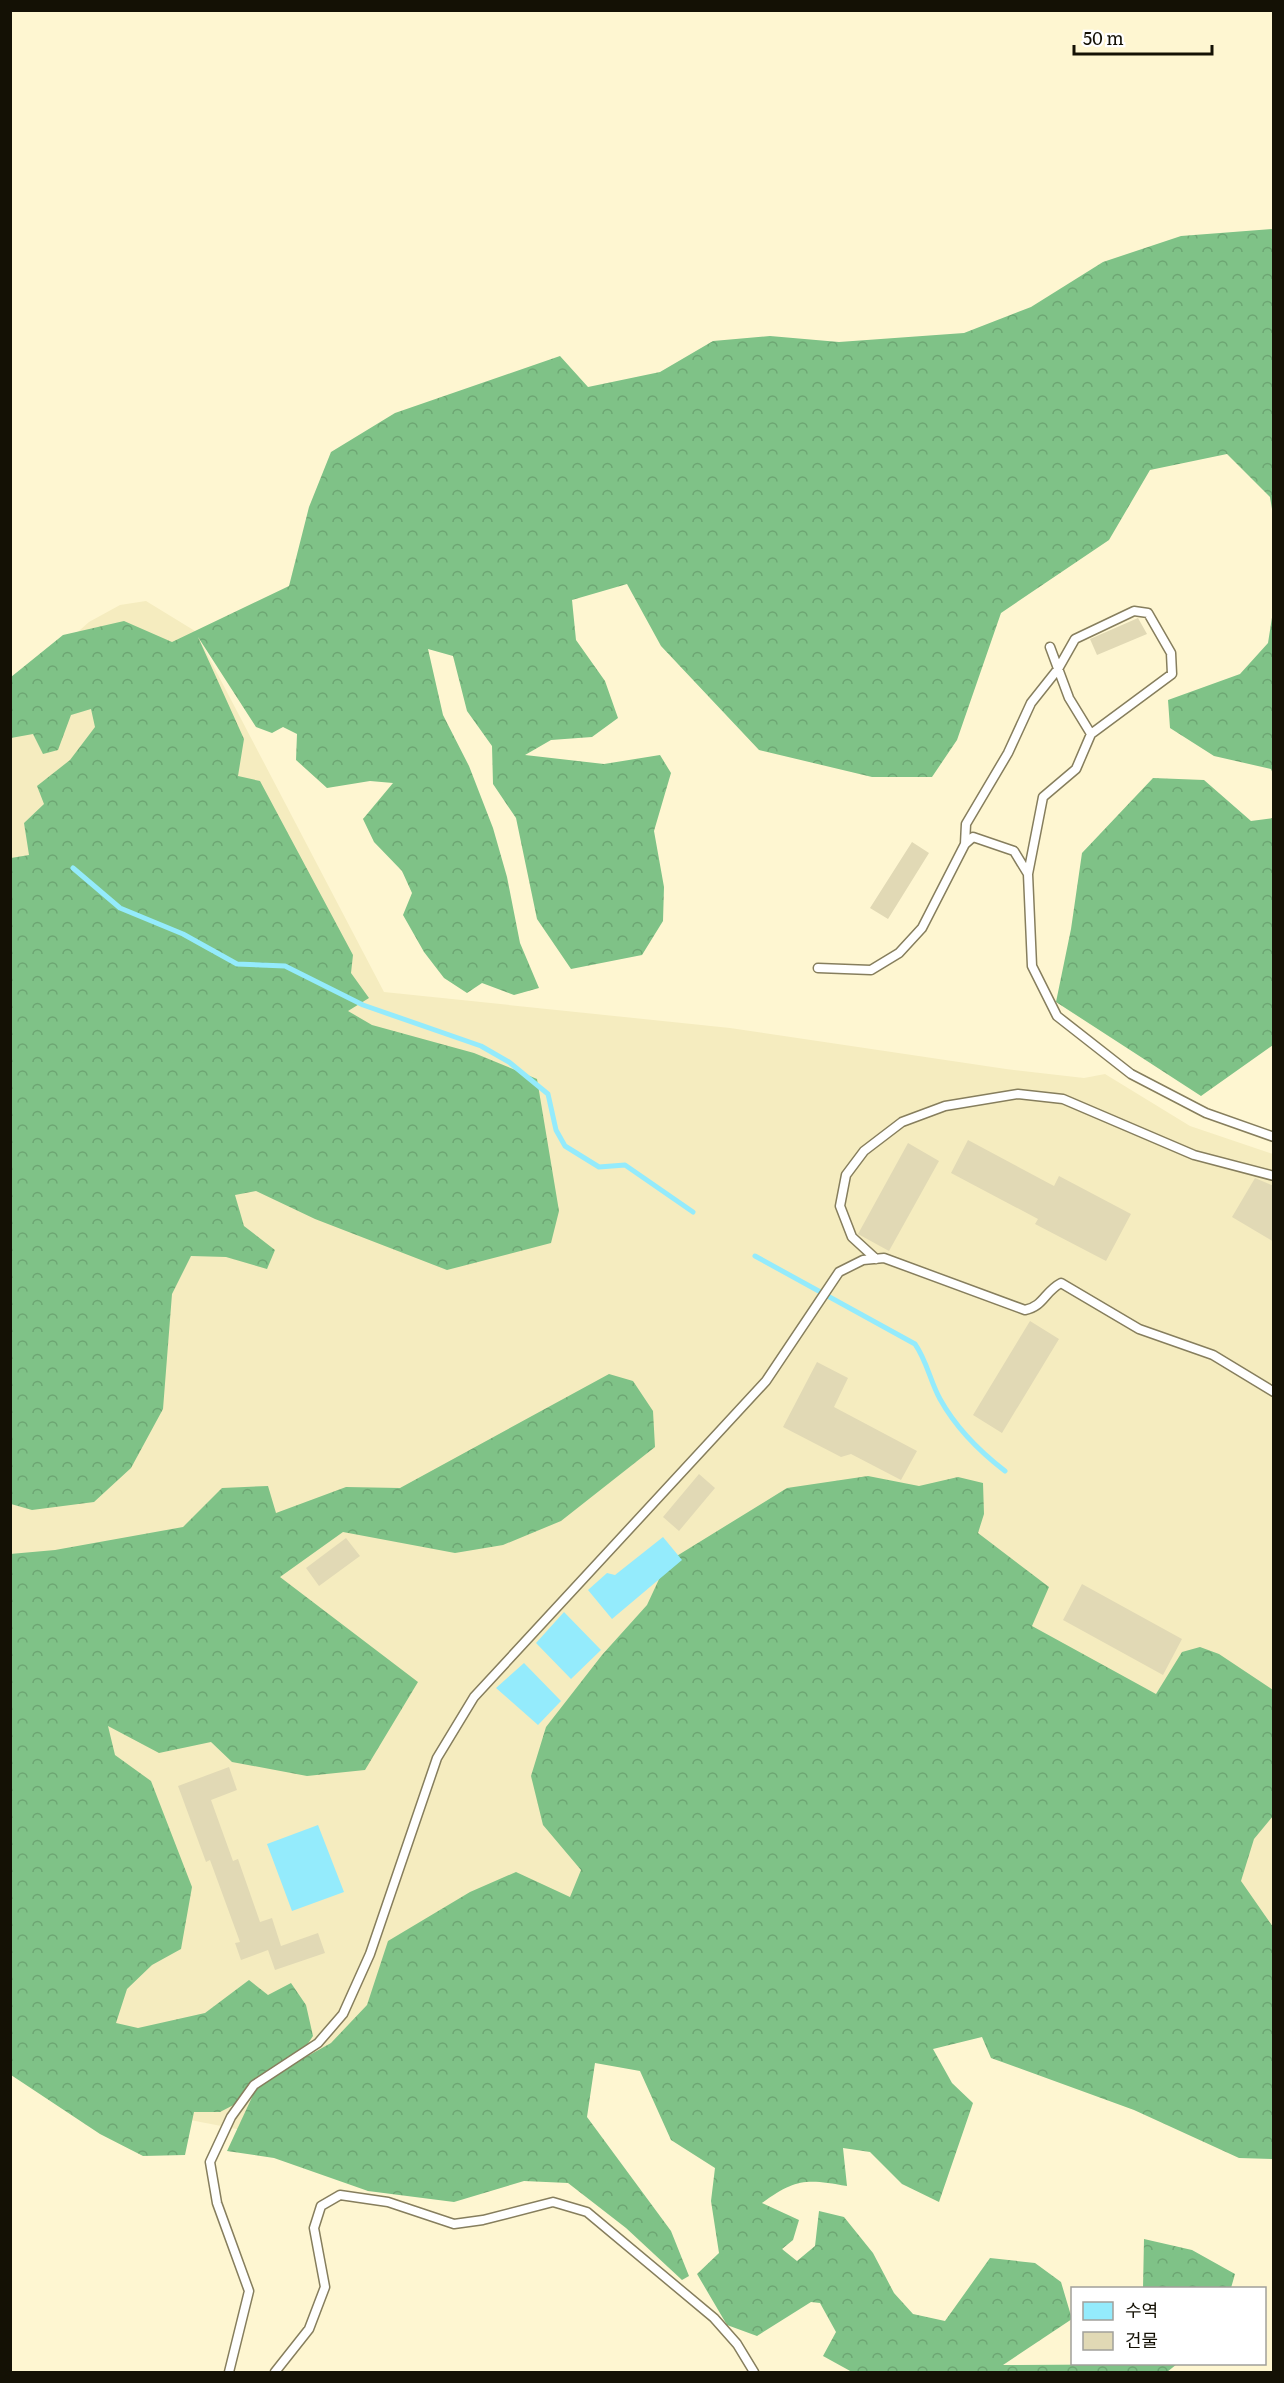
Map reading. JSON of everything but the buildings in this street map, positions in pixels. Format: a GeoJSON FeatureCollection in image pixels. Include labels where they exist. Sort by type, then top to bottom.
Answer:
{"type":"FeatureCollection","features":[{"type":"Feature","properties":{"kind":"lane"},"geometry":{"type":"LineString","coordinates":[[818,968],[871,970],[899,953],[922,928],[965,844],[966,824],[1008,753],[1031,703],[1058,669],[1075,639],[1134,611],[1148,612],[1171,653],[1172,674],[1091,734],[1076,769],[1043,798],[1028,874],[1032,966],[1057,1016],[1131,1074],[1206,1113],[1274,1137]]}},
{"type":"Feature","properties":{"kind":"lane"},"geometry":{"type":"LineString","coordinates":[[1050,647],[1069,698],[1091,734]]}},
{"type":"Feature","properties":{"kind":"lane"},"geometry":{"type":"LineString","coordinates":[[965,844],[974,837],[1014,851],[1028,874]]}},
{"type":"Feature","properties":{"kind":"lane"},"geometry":{"type":"LineString","coordinates":[[876,1259],[852,1237],[840,1206],[846,1175],[864,1151],[902,1122],[945,1106],[1018,1094],[1063,1099],[1194,1155],[1274,1176]]}},
{"type":"Feature","properties":{"kind":"lane"},"geometry":{"type":"LineString","coordinates":[[229,2373],[249,2291],[217,2203],[210,2162],[231,2117],[254,2085],[318,2043],[343,2014],[370,1954],[437,1758],[474,1697],[766,1381],[839,1272],[863,1260],[884,1258],[1025,1311],[1036,1308],[1050,1288],[1061,1283],[1138,1329],[1213,1355],[1274,1392]]}},
{"type":"Feature","properties":{"kind":"lane"},"geometry":{"type":"LineString","coordinates":[[275,2373],[309,2329],[325,2287],[314,2228],[321,2206],[340,2195],[388,2202],[454,2224],[483,2220],[553,2202],[587,2212],[714,2318],[737,2344],[754,2373]]}},
{"type":"Feature","properties":{"kind":"shaded area"},"geometry":{"type":"Polygon","coordinates":[[[146,601],[195,631],[384,992],[730,1028],[1006,1069],[1084,1078],[1105,1074],[1190,1126],[1273,1154],[1273,1950],[1205,1863],[242,2130],[185,2119],[10,1976],[10,692],[89,622],[120,605],[146,601]]]}},
{"type":"Feature","properties":{"kind":"green space"},"geometry":{"type":"Polygon","coordinates":[[[1273,229],[1273,515],[1270,497],[1227,454],[1150,470],[1109,540],[1001,613],[957,740],[932,777],[872,777],[759,750],[661,646],[627,584],[572,600],[576,640],[605,681],[618,718],[592,737],[551,740],[525,755],[604,764],[660,755],[671,773],[654,831],[664,887],[663,921],[642,955],[571,969],[537,919],[516,818],[493,784],[492,746],[467,711],[453,656],[428,649],[443,715],[469,766],[493,828],[507,877],[520,943],[539,988],[514,995],[482,983],[467,993],[444,978],[424,952],[403,915],[412,893],[402,871],[374,842],[363,819],[393,783],[370,781],[327,788],[296,760],[297,734],[283,727],[272,733],[256,727],[198,637],[244,739],[238,776],[260,781],[353,955],[351,973],[369,998],[348,1011],[372,1025],[474,1053],[537,1079],[559,1211],[551,1243],[447,1270],[315,1219],[256,1191],[235,1195],[244,1226],[275,1250],[267,1269],[226,1257],[191,1256],[172,1294],[163,1409],[131,1468],[94,1502],[32,1510],[11,1504],[11,858],[29,855],[24,823],[44,804],[37,786],[70,760],[95,727],[91,709],[71,715],[58,750],[43,754],[33,734],[11,738],[11,677],[63,635],[124,621],[172,642],[289,586],[309,507],[331,452],[395,413],[560,356],[588,387],[660,372],[713,341],[770,336],[839,342],[964,333],[1031,307],[1103,262],[1181,236],[1273,229]]]}},
{"type":"Feature","properties":{"kind":"green space"},"geometry":{"type":"Polygon","coordinates":[[[1273,611],[1274,774],[1271,769],[1214,756],[1170,728],[1168,700],[1240,674],[1268,643],[1273,611]]]}},
{"type":"Feature","properties":{"kind":"green space"},"geometry":{"type":"Polygon","coordinates":[[[1153,778],[1204,780],[1251,821],[1273,818],[1273,1045],[1201,1096],[1056,1002],[1071,929],[1082,853],[1153,778]]]}},
{"type":"Feature","properties":{"kind":"green space"},"geometry":{"type":"Polygon","coordinates":[[[609,1374],[633,1381],[653,1411],[655,1447],[561,1521],[503,1545],[455,1553],[343,1532],[280,1577],[418,1682],[365,1770],[307,1776],[232,1762],[211,1742],[159,1753],[108,1726],[115,1755],[151,1781],[192,1887],[181,1949],[152,1965],[127,1989],[116,2023],[138,2028],[205,2013],[249,1980],[268,1995],[291,1983],[306,2005],[313,2036],[295,2063],[331,2043],[367,2005],[388,1941],[470,1892],[516,1872],[570,1897],[581,1870],[543,1825],[531,1776],[546,1727],[602,1655],[647,1605],[667,1562],[787,1488],[868,1476],[919,1486],[958,1477],[983,1483],[984,1514],[978,1533],[1049,1587],[1032,1626],[1156,1694],[1182,1652],[1200,1647],[1219,1654],[1273,1690],[1273,1816],[1254,1839],[1241,1881],[1273,1927],[1273,2159],[1239,2158],[1134,2110],[991,2058],[982,2037],[933,2049],[952,2083],[973,2103],[939,2202],[902,2184],[870,2152],[843,2148],[847,2186],[802,2182],[784,2189],[762,2203],[799,2220],[793,2240],[782,2249],[797,2261],[815,2246],[819,2211],[844,2217],[873,2253],[894,2293],[913,2314],[945,2321],[990,2258],[1035,2263],[1061,2282],[1071,2320],[1003,2365],[1176,2365],[1167,2372],[852,2372],[823,2356],[836,2332],[820,2303],[811,2302],[757,2336],[727,2325],[697,2274],[719,2253],[711,2201],[715,2168],[671,2140],[640,2071],[595,2063],[587,2117],[671,2231],[689,2276],[682,2280],[626,2228],[568,2183],[524,2181],[454,2202],[368,2191],[274,2158],[227,2151],[253,2095],[220,2112],[194,2112],[185,2155],[143,2156],[100,2134],[11,2075],[10,1554],[55,1550],[183,1527],[222,1488],[268,1486],[276,1513],[346,1487],[400,1488],[609,1374]]]}},
{"type":"Feature","properties":{"kind":"green space"},"geometry":{"type":"Polygon","coordinates":[[[1144,2239],[1192,2250],[1235,2274],[1231,2287],[1143,2287],[1144,2239]]]}},
{"type":"Feature","properties":{"kind":"water"},"geometry":{"type":"Polygon","coordinates":[[[663,1537],[682,1560],[612,1619],[588,1590],[607,1573],[615,1575],[663,1537]]]}},
{"type":"Feature","properties":{"kind":"water"},"geometry":{"type":"Polygon","coordinates":[[[564,1612],[601,1650],[571,1679],[536,1643],[564,1612]]]}},
{"type":"Feature","properties":{"kind":"water"},"geometry":{"type":"Polygon","coordinates":[[[524,1663],[561,1701],[538,1725],[496,1688],[524,1663]]]}},
{"type":"Feature","properties":{"kind":"water"},"geometry":{"type":"Polygon","coordinates":[[[318,1825],[344,1892],[292,1911],[267,1844],[318,1825]]]}},
{"type":"Feature","properties":{"kind":"waterway"},"geometry":{"type":"LineString","coordinates":[[73,868],[120,908],[183,934],[237,964],[285,966],[363,1005],[481,1046],[509,1062],[548,1094],[556,1130],[565,1146],[599,1167],[625,1165],[693,1212]]}},
{"type":"Feature","properties":{"kind":"waterway"},"geometry":{"type":"LineString","coordinates":[[755,1256],[915,1344],[923,1357],[940,1399],[953,1420],[977,1447],[1005,1471]]}}]}
